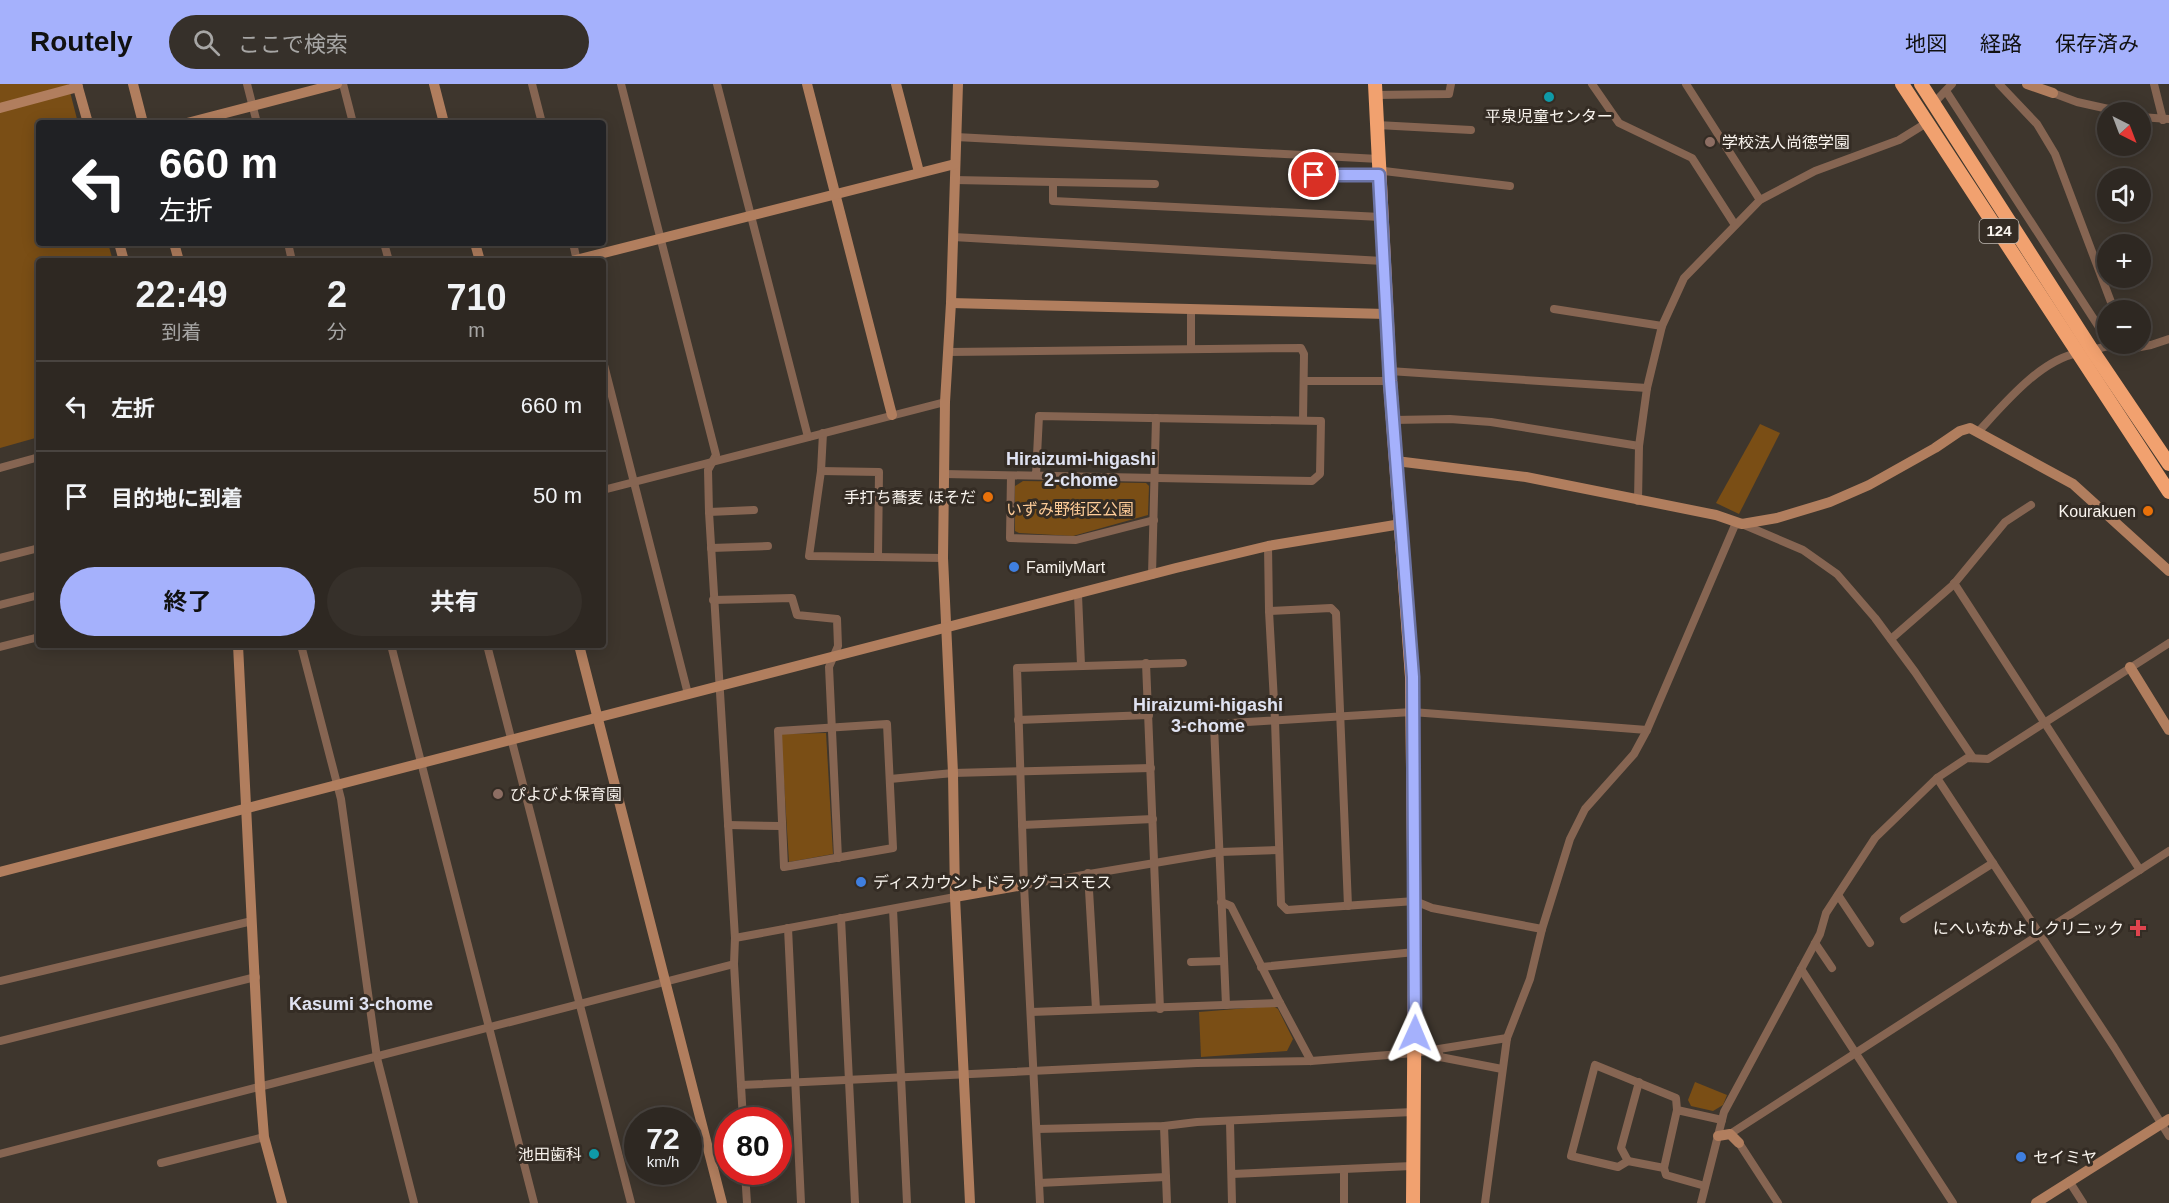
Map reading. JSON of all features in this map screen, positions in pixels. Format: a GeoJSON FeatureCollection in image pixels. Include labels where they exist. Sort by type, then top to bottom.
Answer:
{"type":"FeatureCollection","features":[{"type":"Feature","properties":{"kind":"highway","name":"124"},"geometry":{"type":"LineString","coordinates":[[1902,84],[2085,351],[2169,464]]}},
{"type":"Feature","properties":{"kind":"highway","name":"124"},"geometry":{"type":"LineString","coordinates":[[1921,84],[1999,206],[2169,492]]}},
{"type":"Feature","properties":{"kind":"highway"},"geometry":{"type":"LineString","coordinates":[[1375,89],[1389,376],[1413,677],[1415,901],[1413,1203]]}},
{"type":"Feature","properties":{"kind":"street"},"geometry":{"type":"LineString","coordinates":[[133,84],[142,120]]}},
{"type":"Feature","properties":{"kind":"street"},"geometry":{"type":"LineString","coordinates":[[247,84],[256,120]]}},
{"type":"Feature","properties":{"kind":"street"},"geometry":{"type":"LineString","coordinates":[[198,120],[337,84]]}},
{"type":"Feature","properties":{"kind":"street"},"geometry":{"type":"LineString","coordinates":[[343,84],[352,120]]}},
{"type":"Feature","properties":{"kind":"street"},"geometry":{"type":"LineString","coordinates":[[434,84],[443,120]]}},
{"type":"Feature","properties":{"kind":"street"},"geometry":{"type":"LineString","coordinates":[[532,84],[541,120]]}},
{"type":"Feature","properties":{"kind":"street"},"geometry":{"type":"LineString","coordinates":[[621,84],[716,454],[708,470],[709,512],[735,938],[734,964],[742,1107]]}},
{"type":"Feature","properties":{"kind":"street"},"geometry":{"type":"LineString","coordinates":[[717,84],[808,437]]}},
{"type":"Feature","properties":{"kind":"street"},"geometry":{"type":"LineString","coordinates":[[807,84],[892,416]]}},
{"type":"Feature","properties":{"kind":"street"},"geometry":{"type":"LineString","coordinates":[[896,84],[919,172]]}},
{"type":"Feature","properties":{"kind":"street"},"geometry":{"type":"LineString","coordinates":[[958,84],[951,303],[945,402],[944,558],[953,773],[955,897],[970,1203]]}},
{"type":"Feature","properties":{"kind":"street"},"geometry":{"type":"LineString","coordinates":[[1375,89],[1449,94],[1450,84]]}},
{"type":"Feature","properties":{"kind":"street"},"geometry":{"type":"LineString","coordinates":[[1592,84],[1619,123],[1692,158],[1735,225]]}},
{"type":"Feature","properties":{"kind":"street"},"geometry":{"type":"LineString","coordinates":[[1686,84],[1760,200]]}},
{"type":"Feature","properties":{"kind":"street"},"geometry":{"type":"LineString","coordinates":[[1933,104],[1952,84]]}},
{"type":"Feature","properties":{"kind":"street"},"geometry":{"type":"LineString","coordinates":[[1999,84],[2037,124],[2050,145],[2110,300]]}},
{"type":"Feature","properties":{"kind":"street"},"geometry":{"type":"LineString","coordinates":[[2027,84],[2077,102],[2097,106]]}},
{"type":"Feature","properties":{"kind":"street"},"geometry":{"type":"LineString","coordinates":[[2151,118],[2166,119],[2154,84]]}},
{"type":"Feature","properties":{"kind":"street"},"geometry":{"type":"LineString","coordinates":[[0,108],[78,86],[87,120]]}},
{"type":"Feature","properties":{"kind":"street"},"geometry":{"type":"LineString","coordinates":[[1946,91],[2097,322]]}},
{"type":"Feature","properties":{"kind":"street"},"geometry":{"type":"LineString","coordinates":[[1638,501],[1639,446],[1647,388],[1662,326],[1684,278],[1760,200],[1815,171],[1899,140],[1928,122]]}},
{"type":"Feature","properties":{"kind":"street"},"geometry":{"type":"LineString","coordinates":[[1377,125],[1470,130]]}},
{"type":"Feature","properties":{"kind":"street"},"geometry":{"type":"LineString","coordinates":[[956,137],[1379,159]]}},
{"type":"Feature","properties":{"kind":"street"},"geometry":{"type":"LineString","coordinates":[[587,258],[955,164]]}},
{"type":"Feature","properties":{"kind":"street"},"geometry":{"type":"LineString","coordinates":[[1292,176],[1379,175],[1384,171],[1510,186]]}},
{"type":"Feature","properties":{"kind":"street"},"geometry":{"type":"LineString","coordinates":[[954,180],[1155,184]]}},
{"type":"Feature","properties":{"kind":"street"},"geometry":{"type":"LineString","coordinates":[[1053,182],[1053,201],[1381,217]]}},
{"type":"Feature","properties":{"kind":"street"},"geometry":{"type":"LineString","coordinates":[[1999,206],[2014,197]]}},
{"type":"Feature","properties":{"kind":"street"},"geometry":{"type":"LineString","coordinates":[[953,237],[1383,261]]}},
{"type":"Feature","properties":{"kind":"street"},"geometry":{"type":"LineString","coordinates":[[951,303],[1386,314]]}},
{"type":"Feature","properties":{"kind":"street"},"geometry":{"type":"LineString","coordinates":[[1191,309],[1191,348]]}},
{"type":"Feature","properties":{"kind":"street"},"geometry":{"type":"LineString","coordinates":[[1554,309],[1662,326]]}},
{"type":"Feature","properties":{"kind":"street"},"geometry":{"type":"LineString","coordinates":[[2151,345],[2169,339]]}},
{"type":"Feature","properties":{"kind":"street"},"geometry":{"type":"LineString","coordinates":[[1978,432],[2015,392],[2064,355],[2097,347]]}},
{"type":"Feature","properties":{"kind":"street"},"geometry":{"type":"LineString","coordinates":[[948,352],[1301,348],[1304,354],[1303,420]]}},
{"type":"Feature","properties":{"kind":"street"},"geometry":{"type":"LineString","coordinates":[[606,373],[688,694]]}},
{"type":"Feature","properties":{"kind":"street"},"geometry":{"type":"LineString","coordinates":[[1304,381],[1389,376],[1647,388]]}},
{"type":"Feature","properties":{"kind":"street"},"geometry":{"type":"LineString","coordinates":[[606,489],[945,402]]}},
{"type":"Feature","properties":{"kind":"street"},"geometry":{"type":"LineString","coordinates":[[944,474],[1155,479],[1312,481],[1320,474],[1320,421],[1039,416],[1036,476]]}},
{"type":"Feature","properties":{"kind":"street"},"geometry":{"type":"LineString","coordinates":[[1152,575],[1156,418]]}},
{"type":"Feature","properties":{"kind":"street"},"geometry":{"type":"LineString","coordinates":[[1393,420],[1450,419],[1491,422],[1639,446]]}},
{"type":"Feature","properties":{"kind":"street"},"geometry":{"type":"LineString","coordinates":[[1485,1203],[1507,1038],[1530,979],[1542,928],[1570,839],[1585,809],[1634,754],[1647,730],[1735,525],[1777,518],[1830,502],[1869,485],[1960,431],[1970,429],[2073,484],[2169,571]]}},
{"type":"Feature","properties":{"kind":"street"},"geometry":{"type":"LineString","coordinates":[[824,433],[809,556],[944,558]]}},
{"type":"Feature","properties":{"kind":"street"},"geometry":{"type":"LineString","coordinates":[[0,468],[36,458]]}},
{"type":"Feature","properties":{"kind":"street"},"geometry":{"type":"LineString","coordinates":[[1396,461],[1526,477],[1716,515],[1803,550],[1837,574],[1875,618],[1973,758]]}},
{"type":"Feature","properties":{"kind":"street"},"geometry":{"type":"LineString","coordinates":[[821,471],[879,472],[878,557]]}},
{"type":"Feature","properties":{"kind":"street"},"geometry":{"type":"LineString","coordinates":[[1011,476],[1010,538],[1076,540],[1154,520]]}},
{"type":"Feature","properties":{"kind":"street"},"geometry":{"type":"LineString","coordinates":[[1891,639],[1954,583],[2005,522],[2031,505]]}},
{"type":"Feature","properties":{"kind":"street"},"geometry":{"type":"LineString","coordinates":[[709,512],[754,510]]}},
{"type":"Feature","properties":{"kind":"street"},"geometry":{"type":"LineString","coordinates":[[0,872],[1268,546],[1401,524]]}},
{"type":"Feature","properties":{"kind":"street"},"geometry":{"type":"LineString","coordinates":[[711,548],[768,546]]}},
{"type":"Feature","properties":{"kind":"street"},"geometry":{"type":"LineString","coordinates":[[1268,546],[1281,904],[1287,910],[1415,901],[1432,908],[1542,928]]}},
{"type":"Feature","properties":{"kind":"street"},"geometry":{"type":"LineString","coordinates":[[0,558],[36,549]]}},
{"type":"Feature","properties":{"kind":"street"},"geometry":{"type":"LineString","coordinates":[[1954,583],[2140,870]]}},
{"type":"Feature","properties":{"kind":"street"},"geometry":{"type":"LineString","coordinates":[[1078,595],[1081,665]]}},
{"type":"Feature","properties":{"kind":"street"},"geometry":{"type":"LineString","coordinates":[[0,605],[36,596]]}},
{"type":"Feature","properties":{"kind":"street"},"geometry":{"type":"LineString","coordinates":[[714,600],[792,598],[797,615],[837,618],[838,646],[829,667],[838,858]]}},
{"type":"Feature","properties":{"kind":"street"},"geometry":{"type":"LineString","coordinates":[[1269,611],[1331,608],[1336,614],[1348,906]]}},
{"type":"Feature","properties":{"kind":"street"},"geometry":{"type":"LineString","coordinates":[[0,647],[36,638]]}},
{"type":"Feature","properties":{"kind":"street"},"geometry":{"type":"LineString","coordinates":[[1701,1203],[1724,1112],[1815,943],[1826,913],[1875,838],[1937,778],[1967,758],[1988,759],[2169,643]]}},
{"type":"Feature","properties":{"kind":"street"},"geometry":{"type":"LineString","coordinates":[[238,648],[264,1137],[282,1203]]}},
{"type":"Feature","properties":{"kind":"street"},"geometry":{"type":"LineString","coordinates":[[302,648],[341,799],[377,1058],[414,1203]]}},
{"type":"Feature","properties":{"kind":"street"},"geometry":{"type":"LineString","coordinates":[[392,648],[534,1203]]}},
{"type":"Feature","properties":{"kind":"street"},"geometry":{"type":"LineString","coordinates":[[489,648],[631,1203]]}},
{"type":"Feature","properties":{"kind":"street"},"geometry":{"type":"LineString","coordinates":[[580,648],[722,1203]]}},
{"type":"Feature","properties":{"kind":"street"},"geometry":{"type":"LineString","coordinates":[[1146,663],[1160,1009]]}},
{"type":"Feature","properties":{"kind":"street"},"geometry":{"type":"LineString","coordinates":[[1040,1203],[1032,1072],[1017,668],[1183,663]]}},
{"type":"Feature","properties":{"kind":"street"},"geometry":{"type":"LineString","coordinates":[[2130,667],[2169,730]]}},
{"type":"Feature","properties":{"kind":"street"},"geometry":{"type":"LineString","coordinates":[[1182,726],[1413,712],[1647,730]]}},
{"type":"Feature","properties":{"kind":"street"},"geometry":{"type":"LineString","coordinates":[[1018,720],[1149,716]]}},
{"type":"Feature","properties":{"kind":"street"},"geometry":{"type":"LineString","coordinates":[[887,724],[892,848],[784,867],[778,731],[832,726],[887,724]]}},
{"type":"Feature","properties":{"kind":"street"},"geometry":{"type":"LineString","coordinates":[[1214,725],[1226,1005]]}},
{"type":"Feature","properties":{"kind":"street"},"geometry":{"type":"LineString","coordinates":[[890,779],[953,773],[1151,768]]}},
{"type":"Feature","properties":{"kind":"street"},"geometry":{"type":"LineString","coordinates":[[1937,778],[2038,934],[2165,1121],[2169,1136]]}},
{"type":"Feature","properties":{"kind":"street"},"geometry":{"type":"LineString","coordinates":[[1022,825],[1153,819]]}},
{"type":"Feature","properties":{"kind":"street"},"geometry":{"type":"LineString","coordinates":[[728,825],[782,826]]}},
{"type":"Feature","properties":{"kind":"street"},"geometry":{"type":"LineString","coordinates":[[735,938],[1154,862],[1220,852],[1279,850]]}},
{"type":"Feature","properties":{"kind":"street"},"geometry":{"type":"LineString","coordinates":[[1718,1136],[1730,1134],[2169,851]]}},
{"type":"Feature","properties":{"kind":"street"},"geometry":{"type":"LineString","coordinates":[[1904,919],[1993,863]]}},
{"type":"Feature","properties":{"kind":"street"},"geometry":{"type":"LineString","coordinates":[[1088,873],[1096,1010]]}},
{"type":"Feature","properties":{"kind":"street"},"geometry":{"type":"LineString","coordinates":[[1838,895],[1870,943]]}},
{"type":"Feature","properties":{"kind":"street"},"geometry":{"type":"LineString","coordinates":[[1221,903],[1232,906],[1261,967],[1311,1061]]}},
{"type":"Feature","properties":{"kind":"street"},"geometry":{"type":"LineString","coordinates":[[893,909],[908,1203]]}},
{"type":"Feature","properties":{"kind":"street"},"geometry":{"type":"LineString","coordinates":[[841,918],[855,1203]]}},
{"type":"Feature","properties":{"kind":"street"},"geometry":{"type":"LineString","coordinates":[[0,981],[252,921]]}},
{"type":"Feature","properties":{"kind":"street"},"geometry":{"type":"LineString","coordinates":[[788,928],[801,1203]]}},
{"type":"Feature","properties":{"kind":"street"},"geometry":{"type":"LineString","coordinates":[[1815,943],[1832,968]]}},
{"type":"Feature","properties":{"kind":"street"},"geometry":{"type":"LineString","coordinates":[[1261,967],[1415,952]]}},
{"type":"Feature","properties":{"kind":"street"},"geometry":{"type":"LineString","coordinates":[[1191,962],[1224,961]]}},
{"type":"Feature","properties":{"kind":"street"},"geometry":{"type":"LineString","coordinates":[[0,1154],[734,964]]}},
{"type":"Feature","properties":{"kind":"street"},"geometry":{"type":"LineString","coordinates":[[1801,969],[1953,1203]]}},
{"type":"Feature","properties":{"kind":"street"},"geometry":{"type":"LineString","coordinates":[[0,1041],[256,977]]}},
{"type":"Feature","properties":{"kind":"street"},"geometry":{"type":"LineString","coordinates":[[1031,1012],[1280,1003]]}},
{"type":"Feature","properties":{"kind":"street"},"geometry":{"type":"LineString","coordinates":[[741,1085],[902,1076],[1311,1061],[1414,1053],[1507,1038]]}},
{"type":"Feature","properties":{"kind":"street"},"geometry":{"type":"LineString","coordinates":[[1438,1050],[1440,1058],[1502,1069]]}},
{"type":"Feature","properties":{"kind":"street"},"geometry":{"type":"LineString","coordinates":[[1664,1168],[1628,1161],[1618,1167],[1571,1156],[1595,1065],[1676,1098],[1677,1110],[1664,1168],[1666,1175],[1705,1186]]}},
{"type":"Feature","properties":{"kind":"street"},"geometry":{"type":"LineString","coordinates":[[1628,1161],[1621,1148],[1639,1082]]}},
{"type":"Feature","properties":{"kind":"street"},"geometry":{"type":"LineString","coordinates":[[1677,1110],[1722,1120]]}},
{"type":"Feature","properties":{"kind":"street"},"geometry":{"type":"LineString","coordinates":[[1037,1129],[1164,1126],[1197,1122],[1413,1112]]}},
{"type":"Feature","properties":{"kind":"street"},"geometry":{"type":"LineString","coordinates":[[2036,1203],[2165,1121]]}},
{"type":"Feature","properties":{"kind":"street"},"geometry":{"type":"LineString","coordinates":[[1230,1122],[1232,1203]]}},
{"type":"Feature","properties":{"kind":"street"},"geometry":{"type":"LineString","coordinates":[[1164,1126],[1167,1203]]}},
{"type":"Feature","properties":{"kind":"street"},"geometry":{"type":"LineString","coordinates":[[1730,1134],[1739,1143],[1778,1203]]}},
{"type":"Feature","properties":{"kind":"street"},"geometry":{"type":"LineString","coordinates":[[161,1163],[264,1137]]}},
{"type":"Feature","properties":{"kind":"street"},"geometry":{"type":"LineString","coordinates":[[1232,1174],[1412,1166]]}},
{"type":"Feature","properties":{"kind":"street"},"geometry":{"type":"LineString","coordinates":[[1344,1169],[1344,1203]]}},
{"type":"Feature","properties":{"kind":"street"},"geometry":{"type":"LineString","coordinates":[[1039,1183],[1166,1177]]}},
{"type":"Feature","properties":{"kind":"street"},"geometry":{"type":"LineString","coordinates":[[2069,1181],[2083,1203]]}},
{"type":"Feature","properties":{"kind":"street"},"geometry":{"type":"LineString","coordinates":[[746,1185],[747,1203]]}},
{"type":"Feature","properties":{"kind":"green space"},"geometry":{"type":"Polygon","coordinates":[[[0,84],[68,84],[77,120],[36,120],[36,246],[109,246],[112,258],[36,258],[36,438],[0,448],[0,84]]]}},
{"type":"Feature","properties":{"kind":"green space"},"geometry":{"type":"Polygon","coordinates":[[[1760,424],[1780,433],[1739,514],[1716,503],[1760,424]]]}},
{"type":"Feature","properties":{"kind":"green space","name":"いずみ野街区公園"},"geometry":{"type":"Polygon","coordinates":[[[1023,481],[1146,483],[1149,486],[1148,515],[1073,536],[1019,533],[1015,531],[1015,486],[1023,481]]]}},
{"type":"Feature","properties":{"kind":"green space"},"geometry":{"type":"Polygon","coordinates":[[[826,733],[833,854],[789,862],[781,734],[826,733]]]}},
{"type":"Feature","properties":{"kind":"green space"},"geometry":{"type":"Polygon","coordinates":[[[1273,1006],[1278,1009],[1293,1039],[1287,1051],[1201,1057],[1199,1012],[1273,1006]]]}},
{"type":"Feature","properties":{"kind":"green space"},"geometry":{"type":"Polygon","coordinates":[[[1695,1082],[1727,1095],[1723,1105],[1713,1111],[1691,1106],[1688,1100],[1695,1082]]]}},
{"type":"Feature","properties":{"kind":"place","name":"平泉児童センター"},"geometry":{"type":"Point","coordinates":[1549,97]}},
{"type":"Feature","properties":{"kind":"place","name":"学校法人尚徳学園"},"geometry":{"type":"Point","coordinates":[1710,142]}},
{"type":"Feature","properties":{"kind":"place","name":"手打ち蕎麦 ほそだ"},"geometry":{"type":"Point","coordinates":[988,497]}},
{"type":"Feature","properties":{"kind":"place","name":"Kourakuen"},"geometry":{"type":"Point","coordinates":[2148,511]}},
{"type":"Feature","properties":{"kind":"place","name":"FamilyMart"},"geometry":{"type":"Point","coordinates":[1014,567]}},
{"type":"Feature","properties":{"kind":"place","name":"ぴよびよ保育園"},"geometry":{"type":"Point","coordinates":[498,794]}},
{"type":"Feature","properties":{"kind":"place","name":"ディスカウントドラッグコスモス"},"geometry":{"type":"Point","coordinates":[861,882]}},
{"type":"Feature","properties":{"kind":"place","name":"にへいなかよしクリニック"},"geometry":{"type":"Point","coordinates":[2138,928]}},
{"type":"Feature","properties":{"kind":"place","name":"池田歯科"},"geometry":{"type":"Point","coordinates":[594,1154]}},
{"type":"Feature","properties":{"kind":"place","name":"セイミヤ"},"geometry":{"type":"Point","coordinates":[2021,1157]}},
{"type":"Feature","properties":{"kind":"district","name":"Hiraizumi-higashi 2-chome"},"geometry":{"type":"Point","coordinates":[1081,469]}},
{"type":"Feature","properties":{"kind":"district","name":"Hiraizumi-higashi 3-chome"},"geometry":{"type":"Point","coordinates":[1208,715]}},
{"type":"Feature","properties":{"kind":"district","name":"Kasumi 3-chome"},"geometry":{"type":"Point","coordinates":[361,1004]}},
{"type":"Feature","properties":{"kind":"route"},"geometry":{"type":"LineString","coordinates":[[1314,175],[1379,175],[1390,381],[1413,677],[1415,1033]]}}]}
